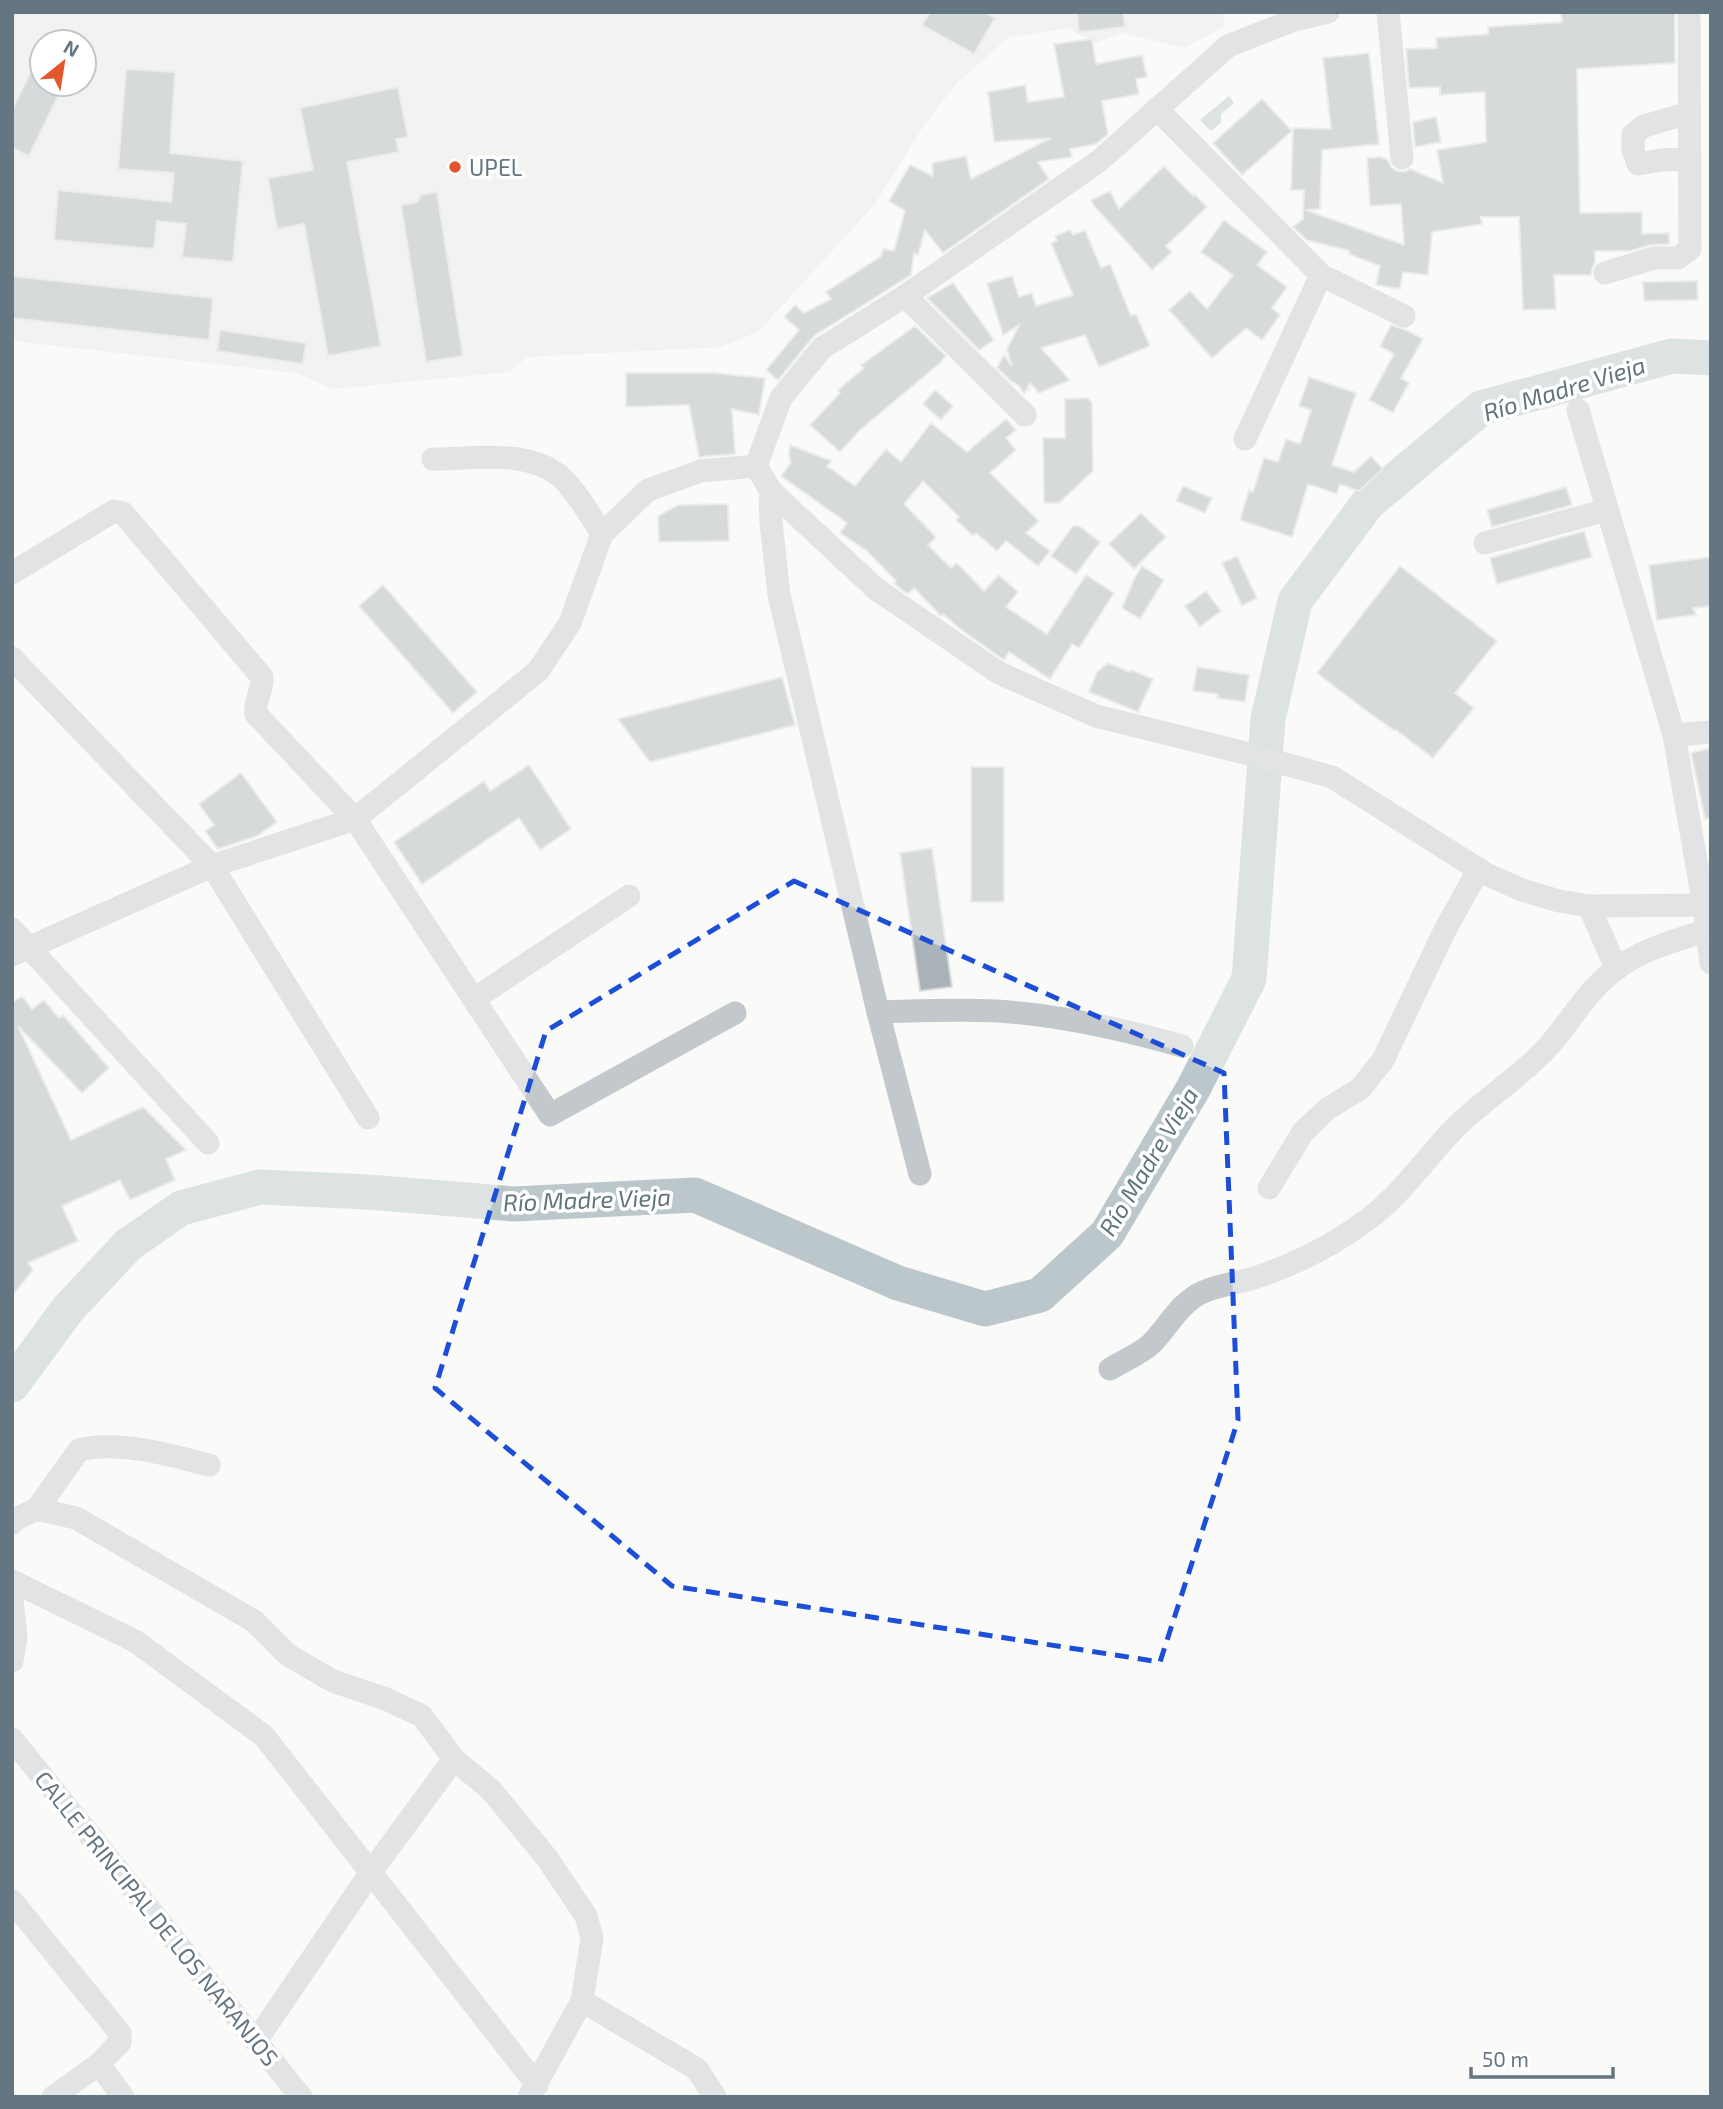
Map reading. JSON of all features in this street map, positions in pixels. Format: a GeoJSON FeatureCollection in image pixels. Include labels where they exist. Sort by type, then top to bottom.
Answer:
{"type":"FeatureCollection","features":[{"type":"Feature","properties":{"kind":"street"},"geometry":{"type":"LineString","coordinates":[[756,466],[781,398],[822,348],[905,296],[1099,161],[1228,46],[1294,20],[1328,12]]}},
{"type":"Feature","properties":{"kind":"street"},"geometry":{"type":"LineString","coordinates":[[1388,12],[1402,158]]}},
{"type":"Feature","properties":{"kind":"street"},"geometry":{"type":"LineString","coordinates":[[1605,273],[1654,258],[1678,258],[1690,249],[1689,12]]}},
{"type":"Feature","properties":{"kind":"street"},"geometry":{"type":"LineString","coordinates":[[1157,109],[1321,275],[1404,316]]}},
{"type":"Feature","properties":{"kind":"street"},"geometry":{"type":"LineString","coordinates":[[1689,113],[1644,126],[1633,135],[1633,150],[1638,164],[1690,159]]}},
{"type":"Feature","properties":{"kind":"street"},"geometry":{"type":"LineString","coordinates":[[1245,439],[1321,275]]}},
{"type":"Feature","properties":{"kind":"street"},"geometry":{"type":"LineString","coordinates":[[905,296],[1025,415]]}},
{"type":"Feature","properties":{"kind":"street"},"geometry":{"type":"LineString","coordinates":[[1578,410],[1674,735],[1707,906],[1711,963]]}},
{"type":"Feature","properties":{"kind":"street"},"geometry":{"type":"LineString","coordinates":[[433,459],[506,458],[539,465],[565,481],[602,534]]}},
{"type":"Feature","properties":{"kind":"street"},"geometry":{"type":"LineString","coordinates":[[756,466],[771,491],[876,589],[999,673],[1096,716],[1332,777],[1479,869],[1522,890],[1559,901],[1589,906],[1707,906]]}},
{"type":"Feature","properties":{"kind":"street"},"geometry":{"type":"LineString","coordinates":[[21,951],[212,866],[355,820],[538,671],[570,623],[602,534],[648,490],[701,471],[756,466]]}},
{"type":"Feature","properties":{"kind":"street"},"geometry":{"type":"LineString","coordinates":[[771,491],[771,522],[779,595],[878,1012],[920,1174]]}},
{"type":"Feature","properties":{"kind":"street"},"geometry":{"type":"LineString","coordinates":[[1485,543],[1607,510]]}},
{"type":"Feature","properties":{"kind":"street"},"geometry":{"type":"LineString","coordinates":[[12,573],[114,511],[123,513],[261,677],[256,714],[355,820],[550,1115],[735,1013]]}},
{"type":"Feature","properties":{"kind":"street"},"geometry":{"type":"LineString","coordinates":[[12,658],[212,866],[368,1118]]}},
{"type":"Feature","properties":{"kind":"street"},"geometry":{"type":"LineString","coordinates":[[1674,735],[1711,732]]}},
{"type":"Feature","properties":{"kind":"street"},"geometry":{"type":"LineString","coordinates":[[1269,1188],[1303,1132],[1327,1109],[1360,1089],[1383,1060],[1446,928],[1479,869]]}},
{"type":"Feature","properties":{"kind":"street"},"geometry":{"type":"LineString","coordinates":[[474,999],[629,896]]}},
{"type":"Feature","properties":{"kind":"street"},"geometry":{"type":"LineString","coordinates":[[1589,906],[1616,968]]}},
{"type":"Feature","properties":{"kind":"street"},"geometry":{"type":"LineString","coordinates":[[12,929],[21,951],[208,1143]]}},
{"type":"Feature","properties":{"kind":"street"},"geometry":{"type":"LineString","coordinates":[[1110,1369],[1150,1345],[1181,1308],[1203,1292],[1290,1265],[1345,1236],[1371,1217],[1396,1196],[1473,1111],[1535,1061],[1590,992],[1616,968],[1643,953],[1707,930]]}},
{"type":"Feature","properties":{"kind":"street"},"geometry":{"type":"LineString","coordinates":[[878,1012],[966,1010],[1030,1014],[1103,1025],[1182,1046]]}},
{"type":"Feature","properties":{"kind":"street"},"geometry":{"type":"LineString","coordinates":[[12,1523],[37,1509],[79,1450],[90,1447],[147,1450],[209,1465]]}},
{"type":"Feature","properties":{"kind":"street"},"geometry":{"type":"LineString","coordinates":[[12,1581],[135,1641],[264,1736],[371,1872],[533,2091],[582,2001],[592,1938],[586,1916],[547,1858],[491,1790],[454,1759],[422,1716],[386,1699],[333,1681],[288,1655],[254,1621],[76,1518],[37,1509]]}},
{"type":"Feature","properties":{"kind":"street"},"geometry":{"type":"LineString","coordinates":[[12,1599],[16,1637],[12,1661]]}},
{"type":"Feature","properties":{"kind":"street","name":"CALLE PRINCIPAL DE LOS NARANJOS"},"geometry":{"type":"LineString","coordinates":[[12,1740],[301,2097]]}},
{"type":"Feature","properties":{"kind":"street"},"geometry":{"type":"LineString","coordinates":[[257,2040],[371,1872],[454,1759]]}},
{"type":"Feature","properties":{"kind":"street"},"geometry":{"type":"LineString","coordinates":[[16,1914],[120,2033],[120,2042],[99,2064],[53,2097]]}},
{"type":"Feature","properties":{"kind":"street"},"geometry":{"type":"LineString","coordinates":[[582,2001],[697,2070],[715,2097]]}},
{"type":"Feature","properties":{"kind":"street"},"geometry":{"type":"LineString","coordinates":[[99,2064],[123,2097]]}},
{"type":"Feature","properties":{"kind":"highlighted area"},"geometry":{"type":"Polygon","coordinates":[[[794,881],[1224,1073],[1238,1420],[1160,1662],[672,1586],[435,1388],[546,1031],[794,881]]]}},
{"type":"Feature","properties":{"kind":"shaded area","name":"UPEL"},"geometry":{"type":"Polygon","coordinates":[[[12,12],[1223,12],[1224,27],[1184,48],[1122,33],[1095,43],[1067,28],[1009,37],[955,85],[921,130],[875,204],[759,331],[721,347],[527,357],[509,372],[332,389],[297,373],[12,341],[12,12]]]}},
{"type":"Feature","properties":{"kind":"shaded area"},"geometry":{"type":"Polygon","coordinates":[[[1229,96],[1234,103],[1221,114],[1221,123],[1211,131],[1200,120],[1229,96]]]}},
{"type":"Feature","properties":{"kind":"building"},"geometry":{"type":"Polygon","coordinates":[[[930,12],[985,12],[995,18],[974,54],[922,25],[930,12]]]}},
{"type":"Feature","properties":{"kind":"building"},"geometry":{"type":"Polygon","coordinates":[[[1077,12],[1123,12],[1125,27],[1079,32],[1077,12]]]}},
{"type":"Feature","properties":{"kind":"building"},"geometry":{"type":"Polygon","coordinates":[[[1561,12],[1675,12],[1675,63],[1577,69],[1580,213],[1642,212],[1642,234],[1669,233],[1669,244],[1650,245],[1630,251],[1595,251],[1591,275],[1554,275],[1556,309],[1523,310],[1519,217],[1481,217],[1482,224],[1432,232],[1428,275],[1403,272],[1400,289],[1376,285],[1380,266],[1349,254],[1350,251],[1307,240],[1293,227],[1303,219],[1304,190],[1291,190],[1293,128],[1331,129],[1323,58],[1369,53],[1379,144],[1322,150],[1320,209],[1306,210],[1404,245],[1401,204],[1370,206],[1367,158],[1380,157],[1388,160],[1391,167],[1397,171],[1410,169],[1443,183],[1437,150],[1486,142],[1485,92],[1440,95],[1440,87],[1409,88],[1406,49],[1437,48],[1436,38],[1488,34],[1488,27],[1562,22],[1561,12]]]}},
{"type":"Feature","properties":{"kind":"building"},"geometry":{"type":"Polygon","coordinates":[[[1092,39],[1096,64],[1142,55],[1147,77],[1136,79],[1139,94],[1102,101],[1108,134],[1096,144],[1070,149],[1072,157],[1038,162],[1049,179],[943,253],[925,230],[918,255],[914,253],[911,275],[814,336],[778,380],[766,370],[799,330],[784,317],[795,305],[804,313],[831,299],[826,292],[881,256],[883,249],[894,251],[905,211],[889,201],[910,165],[933,176],[932,163],[966,156],[971,179],[1051,138],[994,142],[988,92],[1025,85],[1028,102],[1064,97],[1054,44],[1092,39]]]}},
{"type":"Feature","properties":{"kind":"building"},"geometry":{"type":"Polygon","coordinates":[[[126,69],[175,72],[170,153],[243,161],[233,262],[182,257],[186,224],[157,221],[154,249],[54,240],[58,190],[171,202],[174,173],[118,169],[126,69]]]}},
{"type":"Feature","properties":{"kind":"building"},"geometry":{"type":"Polygon","coordinates":[[[28,77],[28,98],[57,98],[29,156],[12,148],[12,110],[28,77]]]}},
{"type":"Feature","properties":{"kind":"building"},"geometry":{"type":"Polygon","coordinates":[[[398,87],[408,137],[396,139],[399,152],[347,162],[381,346],[328,356],[304,224],[277,229],[268,178],[313,170],[300,108],[398,87]]]}},
{"type":"Feature","properties":{"kind":"building"},"geometry":{"type":"Polygon","coordinates":[[[1262,99],[1292,131],[1242,175],[1213,143],[1262,99]]]}},
{"type":"Feature","properties":{"kind":"building"},"geometry":{"type":"Polygon","coordinates":[[[1436,117],[1441,142],[1415,147],[1413,122],[1436,117]]]}},
{"type":"Feature","properties":{"kind":"building"},"geometry":{"type":"Polygon","coordinates":[[[1164,166],[1207,207],[1166,246],[1172,252],[1152,270],[1091,200],[1110,191],[1119,209],[1164,166]]]}},
{"type":"Feature","properties":{"kind":"building"},"geometry":{"type":"Polygon","coordinates":[[[437,192],[463,356],[426,362],[401,205],[418,202],[420,195],[437,192]]]}},
{"type":"Feature","properties":{"kind":"building"},"geometry":{"type":"Polygon","coordinates":[[[1224,220],[1267,252],[1257,265],[1287,287],[1272,308],[1280,315],[1262,340],[1246,328],[1212,358],[1169,310],[1190,291],[1207,309],[1233,275],[1201,252],[1224,220]]]}},
{"type":"Feature","properties":{"kind":"building"},"geometry":{"type":"Polygon","coordinates":[[[1070,230],[1073,235],[1085,230],[1101,268],[1110,264],[1131,316],[1136,314],[1150,346],[1099,367],[1085,335],[1041,348],[1070,380],[1039,393],[1030,383],[1027,388],[1030,391],[1027,389],[1024,394],[1018,385],[997,368],[1004,355],[1012,366],[1007,349],[1019,325],[1003,335],[987,283],[1012,276],[1019,297],[1032,293],[1036,306],[1073,295],[1051,243],[1057,241],[1055,236],[1070,230]]]}},
{"type":"Feature","properties":{"kind":"building"},"geometry":{"type":"Polygon","coordinates":[[[12,276],[213,298],[209,340],[12,318],[12,276]]]}},
{"type":"Feature","properties":{"kind":"building"},"geometry":{"type":"Polygon","coordinates":[[[1697,281],[1698,300],[1644,301],[1643,282],[1697,281]]]}},
{"type":"Feature","properties":{"kind":"building"},"geometry":{"type":"Polygon","coordinates":[[[953,283],[994,340],[979,350],[927,298],[953,283]]]}},
{"type":"Feature","properties":{"kind":"building"},"geometry":{"type":"Polygon","coordinates":[[[1391,325],[1423,339],[1401,378],[1409,383],[1393,413],[1369,400],[1394,354],[1380,346],[1391,325]]]}},
{"type":"Feature","properties":{"kind":"building"},"geometry":{"type":"Polygon","coordinates":[[[915,326],[946,356],[860,430],[840,452],[810,425],[840,393],[838,390],[864,368],[861,365],[915,326]]]}},
{"type":"Feature","properties":{"kind":"building"},"geometry":{"type":"Polygon","coordinates":[[[220,330],[306,343],[303,364],[217,351],[220,330]]]}},
{"type":"Feature","properties":{"kind":"building"},"geometry":{"type":"Polygon","coordinates":[[[626,373],[714,373],[765,378],[759,415],[732,409],[735,454],[699,457],[689,405],[626,407],[626,373]]]}},
{"type":"Feature","properties":{"kind":"building"},"geometry":{"type":"Polygon","coordinates":[[[1309,377],[1356,393],[1332,465],[1354,472],[1371,456],[1383,469],[1359,491],[1340,484],[1337,494],[1308,484],[1292,537],[1240,520],[1249,490],[1253,492],[1264,458],[1278,462],[1286,439],[1300,444],[1311,410],[1299,406],[1309,377]]]}},
{"type":"Feature","properties":{"kind":"building"},"geometry":{"type":"Polygon","coordinates":[[[935,390],[953,406],[941,420],[923,404],[935,390]]]}},
{"type":"Feature","properties":{"kind":"building"},"geometry":{"type":"Polygon","coordinates":[[[1088,398],[1092,403],[1093,471],[1059,503],[1044,503],[1043,438],[1065,438],[1065,399],[1088,398]]]}},
{"type":"Feature","properties":{"kind":"building"},"geometry":{"type":"Polygon","coordinates":[[[1006,419],[1016,430],[1006,438],[1016,450],[990,473],[1039,521],[1026,533],[1050,551],[1038,566],[1006,541],[997,551],[976,533],[973,536],[956,520],[959,517],[923,481],[904,504],[936,537],[928,545],[951,568],[957,563],[984,591],[999,575],[1018,592],[1006,607],[1047,634],[1086,575],[1114,593],[1079,648],[1072,644],[1050,679],[1009,652],[1004,660],[943,614],[941,616],[914,588],[908,594],[897,586],[894,583],[896,581],[867,551],[840,533],[847,523],[781,476],[791,463],[790,445],[832,461],[827,466],[855,486],[886,449],[901,462],[931,423],[967,452],[1006,419]]]}},
{"type":"Feature","properties":{"kind":"building"},"geometry":{"type":"Polygon","coordinates":[[[1183,486],[1212,498],[1205,513],[1176,501],[1183,486]]]}},
{"type":"Feature","properties":{"kind":"building"},"geometry":{"type":"Polygon","coordinates":[[[1566,487],[1572,505],[1492,527],[1487,510],[1566,487]]]}},
{"type":"Feature","properties":{"kind":"building"},"geometry":{"type":"Polygon","coordinates":[[[728,504],[729,541],[659,542],[658,516],[678,505],[728,504]]]}},
{"type":"Feature","properties":{"kind":"building"},"geometry":{"type":"Polygon","coordinates":[[[1141,513],[1166,537],[1134,569],[1109,544],[1141,513]]]}},
{"type":"Feature","properties":{"kind":"building"},"geometry":{"type":"Polygon","coordinates":[[[1073,526],[1079,526],[1100,542],[1076,574],[1051,556],[1073,526]]]}},
{"type":"Feature","properties":{"kind":"building"},"geometry":{"type":"Polygon","coordinates":[[[1584,531],[1592,557],[1497,584],[1490,558],[1584,531]]]}},
{"type":"Feature","properties":{"kind":"building"},"geometry":{"type":"Polygon","coordinates":[[[1237,556],[1257,598],[1242,606],[1222,563],[1237,556]]]}},
{"type":"Feature","properties":{"kind":"building"},"geometry":{"type":"Polygon","coordinates":[[[1711,557],[1711,606],[1693,608],[1696,615],[1657,620],[1649,565],[1711,557]]]}},
{"type":"Feature","properties":{"kind":"building"},"geometry":{"type":"Polygon","coordinates":[[[1142,566],[1164,580],[1140,619],[1122,608],[1142,566]]]}},
{"type":"Feature","properties":{"kind":"building"},"geometry":{"type":"Polygon","coordinates":[[[1400,566],[1497,641],[1455,693],[1474,708],[1433,758],[1317,673],[1400,566]]]}},
{"type":"Feature","properties":{"kind":"building"},"geometry":{"type":"Polygon","coordinates":[[[383,585],[477,692],[453,713],[359,606],[383,585]]]}},
{"type":"Feature","properties":{"kind":"building"},"geometry":{"type":"Polygon","coordinates":[[[1206,591],[1221,611],[1200,627],[1185,606],[1206,591]]]}},
{"type":"Feature","properties":{"kind":"building"},"geometry":{"type":"Polygon","coordinates":[[[1108,663],[1153,679],[1138,712],[1089,692],[1097,672],[1108,663]]]}},
{"type":"Feature","properties":{"kind":"building"},"geometry":{"type":"Polygon","coordinates":[[[1197,667],[1249,675],[1245,702],[1217,698],[1218,694],[1193,691],[1197,667]]]}},
{"type":"Feature","properties":{"kind":"building"},"geometry":{"type":"Polygon","coordinates":[[[782,677],[795,725],[650,762],[618,719],[782,677]]]}},
{"type":"Feature","properties":{"kind":"building"},"geometry":{"type":"Polygon","coordinates":[[[1711,748],[1711,818],[1705,819],[1691,753],[1711,748]]]}},
{"type":"Feature","properties":{"kind":"building"},"geometry":{"type":"Polygon","coordinates":[[[529,765],[571,829],[540,850],[519,818],[422,884],[394,842],[484,781],[490,791],[529,765]]]}},
{"type":"Feature","properties":{"kind":"building"},"geometry":{"type":"Polygon","coordinates":[[[971,767],[1004,767],[1004,902],[971,902],[971,767]]]}},
{"type":"Feature","properties":{"kind":"building"},"geometry":{"type":"Polygon","coordinates":[[[241,773],[277,822],[257,836],[218,849],[205,831],[214,825],[199,804],[241,773]]]}},
{"type":"Feature","properties":{"kind":"building"},"geometry":{"type":"Polygon","coordinates":[[[932,848],[952,987],[920,991],[900,853],[932,848]]]}},
{"type":"Feature","properties":{"kind":"building"},"geometry":{"type":"Polygon","coordinates":[[[22,996],[32,1009],[44,1000],[59,1018],[63,1015],[109,1068],[82,1093],[18,1026],[71,1140],[143,1107],[186,1150],[166,1159],[175,1180],[130,1200],[120,1180],[62,1206],[78,1241],[28,1263],[33,1270],[12,1296],[12,1003],[22,996]]]}},
{"type":"Feature","properties":{"kind":"waterway","name":"Río Madre Vieja"},"geometry":{"type":"LineString","coordinates":[[12,1385],[68,1309],[128,1245],[181,1208],[260,1187],[368,1192],[514,1204],[695,1195],[898,1283],[985,1309],[1040,1295],[1107,1234],[1193,1089],[1249,979],[1268,719],[1295,601],[1368,503],[1481,408],[1672,356],[1711,358]]}},
{"type":"Feature","properties":{"kind":"place","name":"UPEL"},"geometry":{"type":"Point","coordinates":[455,167]}}]}
